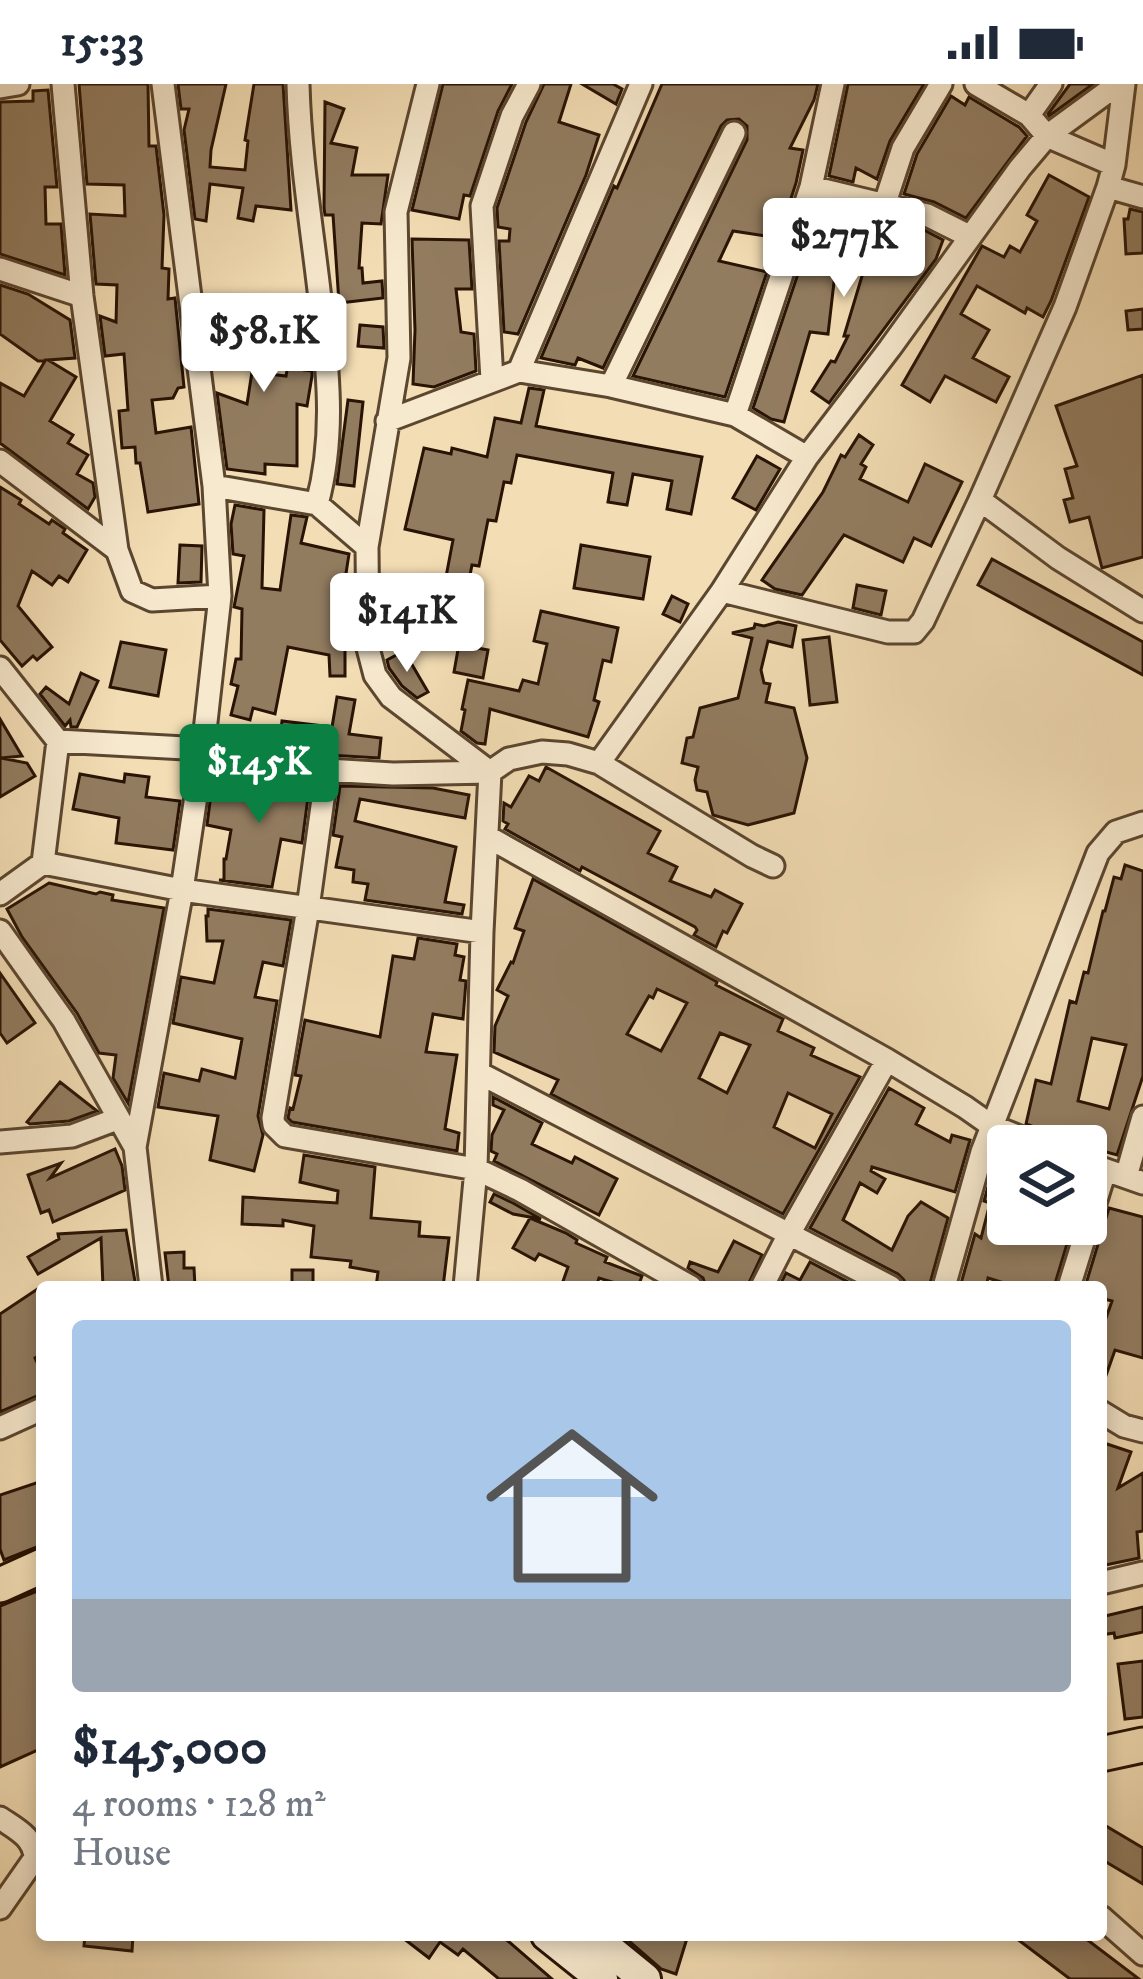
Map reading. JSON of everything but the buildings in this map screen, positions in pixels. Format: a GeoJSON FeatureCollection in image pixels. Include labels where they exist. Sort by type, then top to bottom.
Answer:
{"type":"FeatureCollection","features":[{"type":"Feature","properties":{"kind":"main road"},"geometry":{"type":"LineString","coordinates":[[0,1586],[36,1570]]}},
{"type":"Feature","properties":{"kind":"main road"},"geometry":{"type":"LineString","coordinates":[[1107,1753],[1143,1745]]}},
{"type":"Feature","properties":{"kind":"main road"},"geometry":{"type":"LineString","coordinates":[[554,1941],[602,1979]]}},
{"type":"Feature","properties":{"kind":"main road"},"geometry":{"type":"LineString","coordinates":[[598,1941],[645,1979]]}},
{"type":"Feature","properties":{"kind":"street"},"geometry":{"type":"LineString","coordinates":[[0,87],[18,84]]}},
{"type":"Feature","properties":{"kind":"street"},"geometry":{"type":"LineString","coordinates":[[63,84],[82,296],[117,550],[132,591],[142,598],[220,596]]}},
{"type":"Feature","properties":{"kind":"street"},"geometry":{"type":"LineString","coordinates":[[150,1281],[135,1147],[182,890],[220,596],[214,486],[163,84]]}},
{"type":"Feature","properties":{"kind":"street"},"geometry":{"type":"LineString","coordinates":[[298,84],[299,128],[329,376],[330,432],[317,504]]}},
{"type":"Feature","properties":{"kind":"street"},"geometry":{"type":"LineString","coordinates":[[428,84],[396,212],[399,358],[367,547],[368,648],[375,675],[391,698],[490,772]]}},
{"type":"Feature","properties":{"kind":"street"},"geometry":{"type":"LineString","coordinates":[[491,380],[482,206],[512,116],[530,84]]}},
{"type":"Feature","properties":{"kind":"street"},"geometry":{"type":"LineString","coordinates":[[520,370],[641,84]]}},
{"type":"Feature","properties":{"kind":"street"},"geometry":{"type":"LineString","coordinates":[[735,416],[811,188],[832,84]]}},
{"type":"Feature","properties":{"kind":"street"},"geometry":{"type":"LineString","coordinates":[[885,203],[903,148],[941,84]]}},
{"type":"Feature","properties":{"kind":"street"},"geometry":{"type":"LineString","coordinates":[[976,84],[1030,115],[1047,136],[1143,196]]}},
{"type":"Feature","properties":{"kind":"street"},"geometry":{"type":"LineString","coordinates":[[1030,115],[1051,84]]}},
{"type":"Feature","properties":{"kind":"street"},"geometry":{"type":"LineString","coordinates":[[598,763],[722,591],[807,457],[969,236],[1047,136],[1121,84]]}},
{"type":"Feature","properties":{"kind":"street"},"geometry":{"type":"LineString","coordinates":[[722,591],[887,632],[914,632],[923,621],[1065,307],[1111,176],[1121,84]]}},
{"type":"Feature","properties":{"kind":"street"},"geometry":{"type":"LineString","coordinates":[[611,386],[734,134]]}},
{"type":"Feature","properties":{"kind":"street"},"geometry":{"type":"LineString","coordinates":[[811,188],[927,215],[969,236]]}},
{"type":"Feature","properties":{"kind":"street"},"geometry":{"type":"LineString","coordinates":[[0,269],[82,296]]}},
{"type":"Feature","properties":{"kind":"street"},"geometry":{"type":"LineString","coordinates":[[387,421],[520,370],[735,416],[807,457]]}},
{"type":"Feature","properties":{"kind":"street"},"geometry":{"type":"LineString","coordinates":[[0,461],[117,550]]}},
{"type":"Feature","properties":{"kind":"street"},"geometry":{"type":"LineString","coordinates":[[214,486],[317,504],[367,547]]}},
{"type":"Feature","properties":{"kind":"street"},"geometry":{"type":"LineString","coordinates":[[980,500],[1058,558],[1143,611]]}},
{"type":"Feature","properties":{"kind":"street"},"geometry":{"type":"LineString","coordinates":[[0,668],[58,741],[43,863]]}},
{"type":"Feature","properties":{"kind":"street"},"geometry":{"type":"LineString","coordinates":[[58,741],[202,749],[327,770],[393,774],[490,772],[509,759],[542,752],[568,754],[598,763],[772,866]]}},
{"type":"Feature","properties":{"kind":"street"},"geometry":{"type":"LineString","coordinates":[[327,770],[274,1125],[285,1136],[476,1169],[680,1281]]}},
{"type":"Feature","properties":{"kind":"street"},"geometry":{"type":"LineString","coordinates":[[472,1281],[490,772]]}},
{"type":"Feature","properties":{"kind":"street"},"geometry":{"type":"LineString","coordinates":[[992,1125],[1098,853],[1116,832],[1143,823]]}},
{"type":"Feature","properties":{"kind":"street"},"geometry":{"type":"LineString","coordinates":[[488,837],[887,1060],[991,1125]]}},
{"type":"Feature","properties":{"kind":"street"},"geometry":{"type":"LineString","coordinates":[[0,894],[43,863],[182,890],[482,932]]}},
{"type":"Feature","properties":{"kind":"street"},"geometry":{"type":"LineString","coordinates":[[0,931],[64,1021],[135,1147]]}},
{"type":"Feature","properties":{"kind":"street"},"geometry":{"type":"LineString","coordinates":[[766,1281],[887,1060]]}},
{"type":"Feature","properties":{"kind":"street"},"geometry":{"type":"LineString","coordinates":[[479,1073],[879,1281]]}},
{"type":"Feature","properties":{"kind":"street"},"geometry":{"type":"LineString","coordinates":[[1071,1281],[1143,1118]]}},
{"type":"Feature","properties":{"kind":"street"},"geometry":{"type":"LineString","coordinates":[[0,1142],[72,1136],[117,1119]]}},
{"type":"Feature","properties":{"kind":"street"},"geometry":{"type":"LineString","coordinates":[[946,1281],[987,1139]]}},
{"type":"Feature","properties":{"kind":"street"},"geometry":{"type":"LineString","coordinates":[[0,1428],[36,1412]]}},
{"type":"Feature","properties":{"kind":"street"},"geometry":{"type":"LineString","coordinates":[[1107,1416],[1143,1432]]}},
{"type":"Feature","properties":{"kind":"street"},"geometry":{"type":"LineString","coordinates":[[1107,1582],[1143,1574]]}},
{"type":"Feature","properties":{"kind":"street"},"geometry":{"type":"LineString","coordinates":[[0,1817],[31,1843],[35,1858],[0,1908]]}},
{"type":"Feature","properties":{"kind":"street"},"geometry":{"type":"LineString","coordinates":[[1107,1922],[1143,1954]]}}]}
